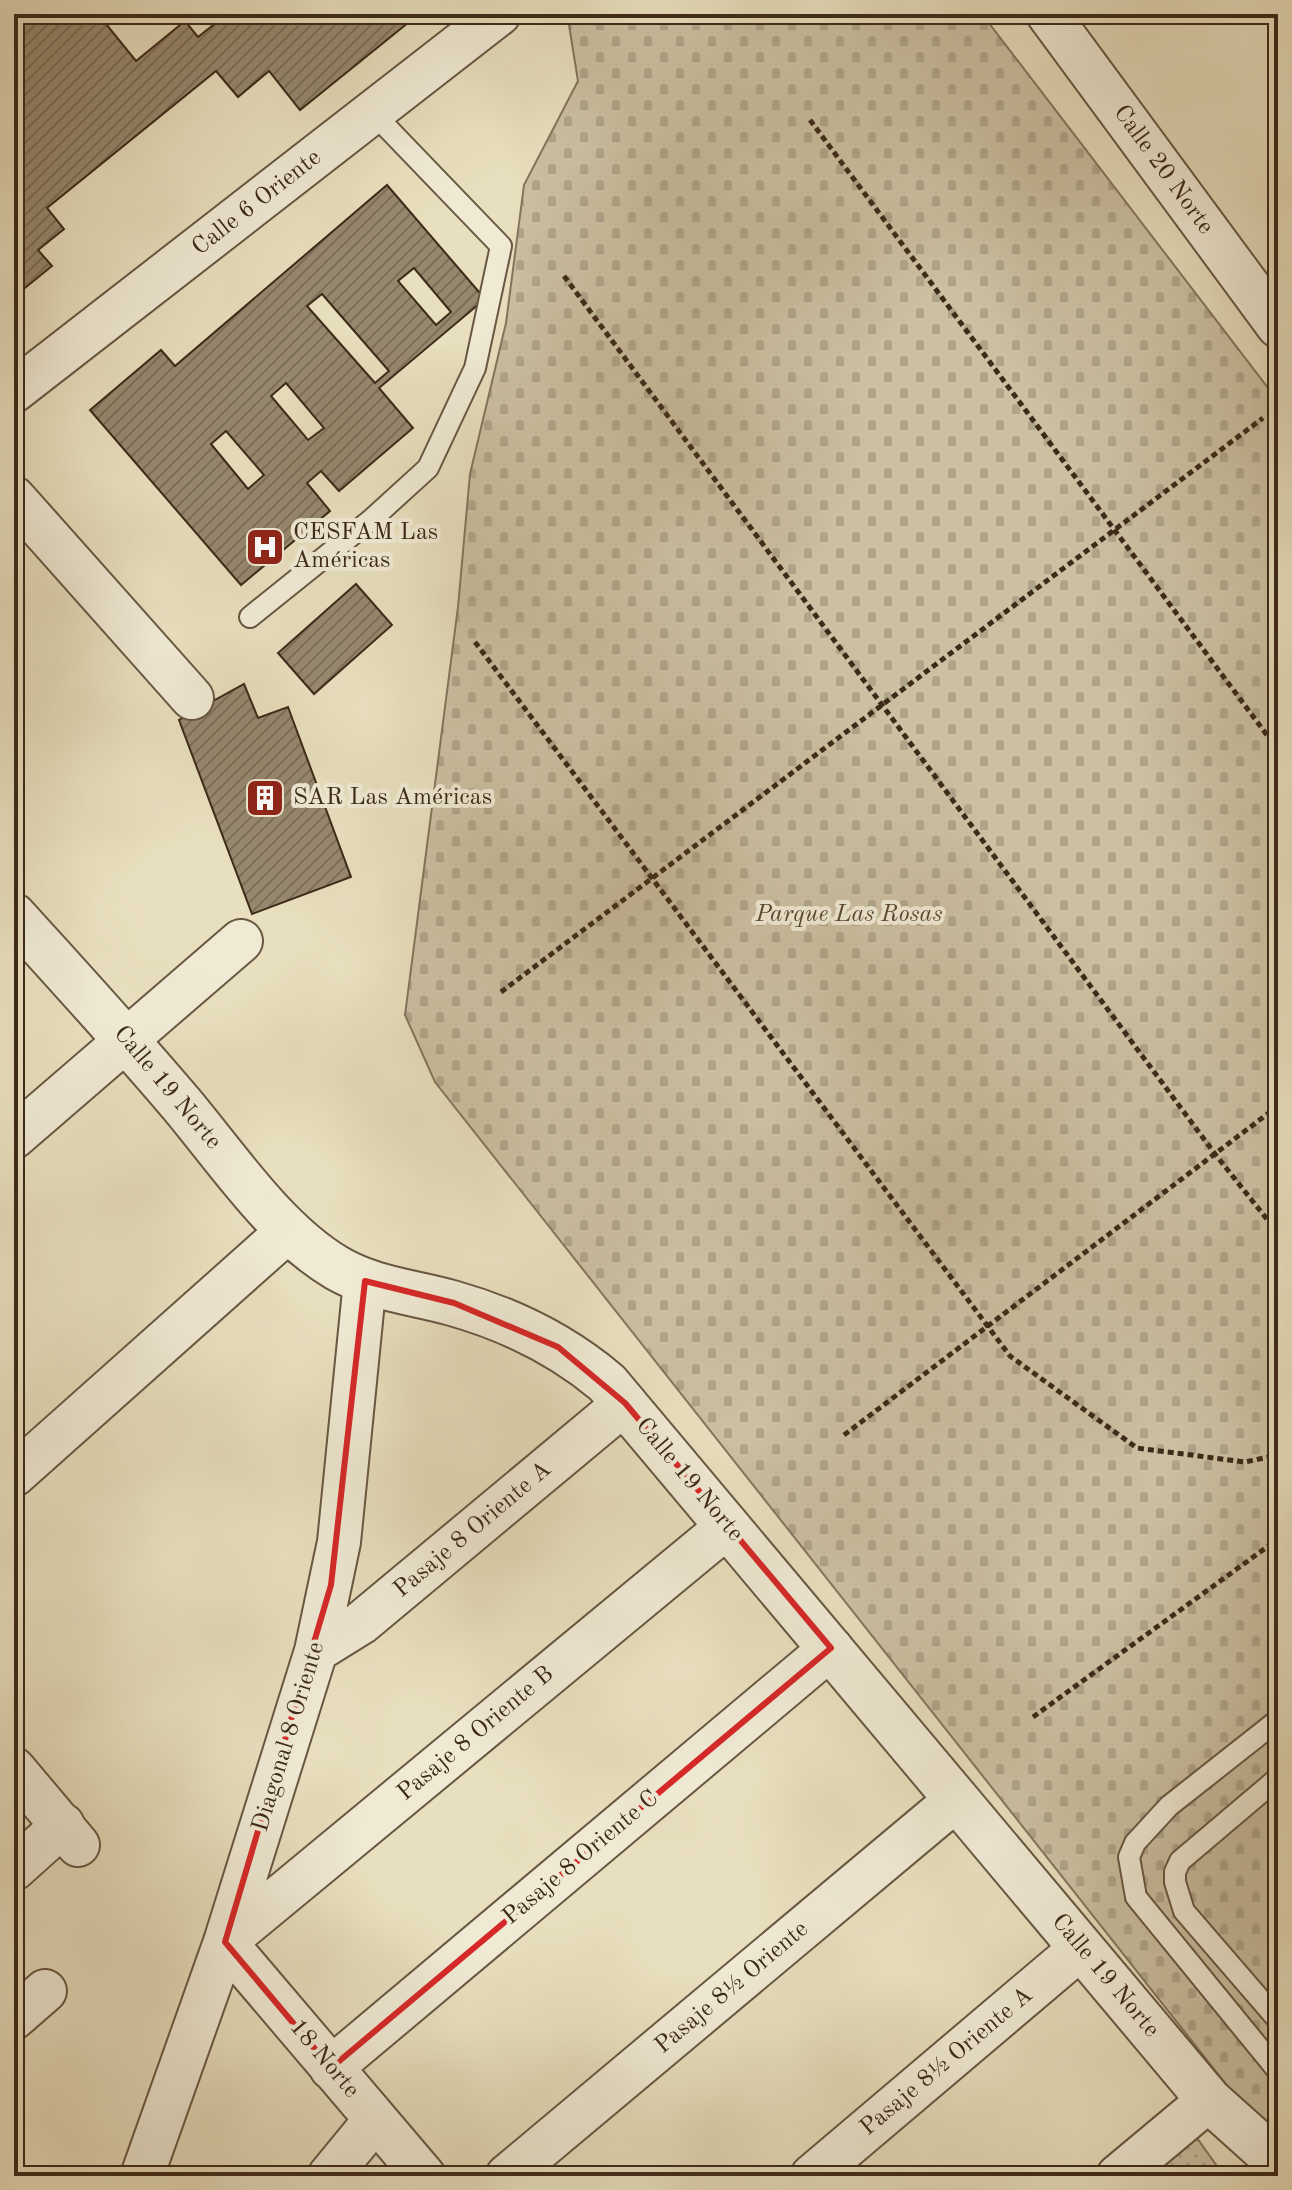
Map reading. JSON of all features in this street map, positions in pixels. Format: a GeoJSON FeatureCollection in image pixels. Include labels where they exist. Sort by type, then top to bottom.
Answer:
{"type":"FeatureCollection","features":[{"type":"Feature","properties":{"kind":"street","name":"Calle 6 Oriente"},"geometry":{"type":"LineString","coordinates":[[14,391],[499,14]]}},
{"type":"Feature","properties":{"kind":"street","name":"Calle 20 Norte"},"geometry":{"type":"LineString","coordinates":[[1048,14],[1278,326]]}},
{"type":"Feature","properties":{"kind":"street"},"geometry":{"type":"LineString","coordinates":[[14,498],[192,698]]}},
{"type":"Feature","properties":{"kind":"street","name":"Calle 19 Norte"},"geometry":{"type":"LineString","coordinates":[[14,916],[127,1040],[289,1230],[312,1251],[365,1281],[454,1303],[524,1330],[586,1365],[625,1403],[1209,2100],[1278,2162]]}},
{"type":"Feature","properties":{"kind":"street"},"geometry":{"type":"LineString","coordinates":[[14,1137],[241,941]]}},
{"type":"Feature","properties":{"kind":"street"},"geometry":{"type":"LineString","coordinates":[[14,1475],[289,1230]]}},
{"type":"Feature","properties":{"kind":"street","name":"Diagonal 8 Oriente"},"geometry":{"type":"LineString","coordinates":[[142,2176],[225,1942],[316,1651],[339,1542],[365,1281]]}},
{"type":"Feature","properties":{"kind":"street","name":"Pasaje 8 Oriente A"},"geometry":{"type":"LineString","coordinates":[[316,1651],[361,1623],[625,1403]]}},
{"type":"Feature","properties":{"kind":"street","name":"Pasaje 8 Oriente B"},"geometry":{"type":"LineString","coordinates":[[225,1942],[728,1526]]}},
{"type":"Feature","properties":{"kind":"street","name":"Pasaje 8 Oriente C"},"geometry":{"type":"LineString","coordinates":[[331,2068],[831,1648]]}},
{"type":"Feature","properties":{"kind":"street"},"geometry":{"type":"LineString","coordinates":[[14,1769],[71,1835],[14,1869]]}},
{"type":"Feature","properties":{"kind":"street","name":"Pasaje 8½ Oriente"},"geometry":{"type":"LineString","coordinates":[[507,2176],[957,1799]]}},
{"type":"Feature","properties":{"kind":"street","name":"18 Norte"},"geometry":{"type":"LineString","coordinates":[[225,1942],[424,2176]]}},
{"type":"Feature","properties":{"kind":"street","name":"Pasaje 8½ Oriente A"},"geometry":{"type":"LineString","coordinates":[[812,2176],[1081,1948]]}},
{"type":"Feature","properties":{"kind":"street"},"geometry":{"type":"LineString","coordinates":[[14,2018],[45,1991]]}},
{"type":"Feature","properties":{"kind":"street"},"geometry":{"type":"LineString","coordinates":[[1118,2176],[1209,2100]]}},
{"type":"Feature","properties":{"kind":"street"},"geometry":{"type":"LineString","coordinates":[[329,2176],[375,2120]]}},
{"type":"Feature","properties":{"kind":"lane"},"geometry":{"type":"LineString","coordinates":[[250,617],[372,519],[428,468],[475,368],[501,246],[374,114]]}},
{"type":"Feature","properties":{"kind":"lane"},"geometry":{"type":"LineString","coordinates":[[1278,1720],[1169,1806],[1135,1843],[1129,1857],[1136,1897],[1278,2071]]}},
{"type":"Feature","properties":{"kind":"lane"},"geometry":{"type":"LineString","coordinates":[[1278,1778],[1180,1861],[1175,1882],[1184,1911],[1278,2020]]}},
{"type":"Feature","properties":{"kind":"path"},"geometry":{"type":"LineString","coordinates":[[810,120],[1278,750]]}},
{"type":"Feature","properties":{"kind":"path"},"geometry":{"type":"LineString","coordinates":[[564,276],[1215,1154],[1278,1233]]}},
{"type":"Feature","properties":{"kind":"path"},"geometry":{"type":"LineString","coordinates":[[501,992],[1263,418]]}},
{"type":"Feature","properties":{"kind":"path"},"geometry":{"type":"LineString","coordinates":[[475,642],[1010,1356],[1137,1448],[1245,1462],[1278,1455]]}},
{"type":"Feature","properties":{"kind":"path"},"geometry":{"type":"LineString","coordinates":[[844,1435],[1278,1106]]}},
{"type":"Feature","properties":{"kind":"path"},"geometry":{"type":"LineString","coordinates":[[1033,1717],[1278,1539]]}},
{"type":"Feature","properties":{"kind":"highlighted area"},"geometry":{"type":"Polygon","coordinates":[[[365,1281],[454,1303],[558,1347],[625,1403],[831,1648],[331,2068],[225,1942],[331,1585],[365,1281]]]}},
{"type":"Feature","properties":{"kind":"green space","name":"Parque Las Rosas"},"geometry":{"type":"Polygon","coordinates":[[[572,14],[982,14],[1278,401],[1278,2147],[435,1082],[405,1015],[458,607],[470,474],[506,323],[524,185],[578,81],[569,25],[572,14]]]}},
{"type":"Feature","properties":{"kind":"green space"},"geometry":{"type":"Polygon","coordinates":[[[1197,2138],[1224,2176],[1151,2176],[1197,2138]]]}},
{"type":"Feature","properties":{"kind":"building"},"geometry":{"type":"Polygon","coordinates":[[[14,14],[98,14],[136,61],[185,21],[198,37],[227,14],[268,14],[274,22],[285,14],[303,14],[310,23],[322,14],[419,14],[300,110],[269,71],[238,97],[216,71],[47,208],[64,229],[38,250],[52,266],[14,297],[14,154],[24,146],[14,134],[14,14]]]}},
{"type":"Feature","properties":{"kind":"building"},"geometry":{"type":"Polygon","coordinates":[[[387,185],[485,299],[379,388],[413,428],[339,491],[321,471],[307,483],[330,511],[241,585],[90,410],[161,350],[175,366],[387,185]],[[414,268],[398,281],[436,325],[451,312],[414,268]],[[322,294],[307,306],[375,383],[389,371],[322,294]],[[286,383],[271,396],[308,440],[324,428],[286,383]],[[226,431],[211,444],[248,489],[264,475],[226,431]]]}},
{"type":"Feature","properties":{"kind":"building"},"geometry":{"type":"Polygon","coordinates":[[[356,584],[392,625],[314,694],[278,653],[356,584]]]}},
{"type":"Feature","properties":{"kind":"building","name":"SAR Las Américas"},"geometry":{"type":"Polygon","coordinates":[[[244,684],[258,718],[288,707],[351,877],[252,914],[179,720],[244,684]]]}},
{"type":"Feature","properties":{"kind":"place","name":"CESFAM Las Américas"},"geometry":{"type":"Point","coordinates":[265,547]}},
{"type":"Feature","properties":{"kind":"place","name":"SAR Las Américas"},"geometry":{"type":"Point","coordinates":[265,798]}}]}
